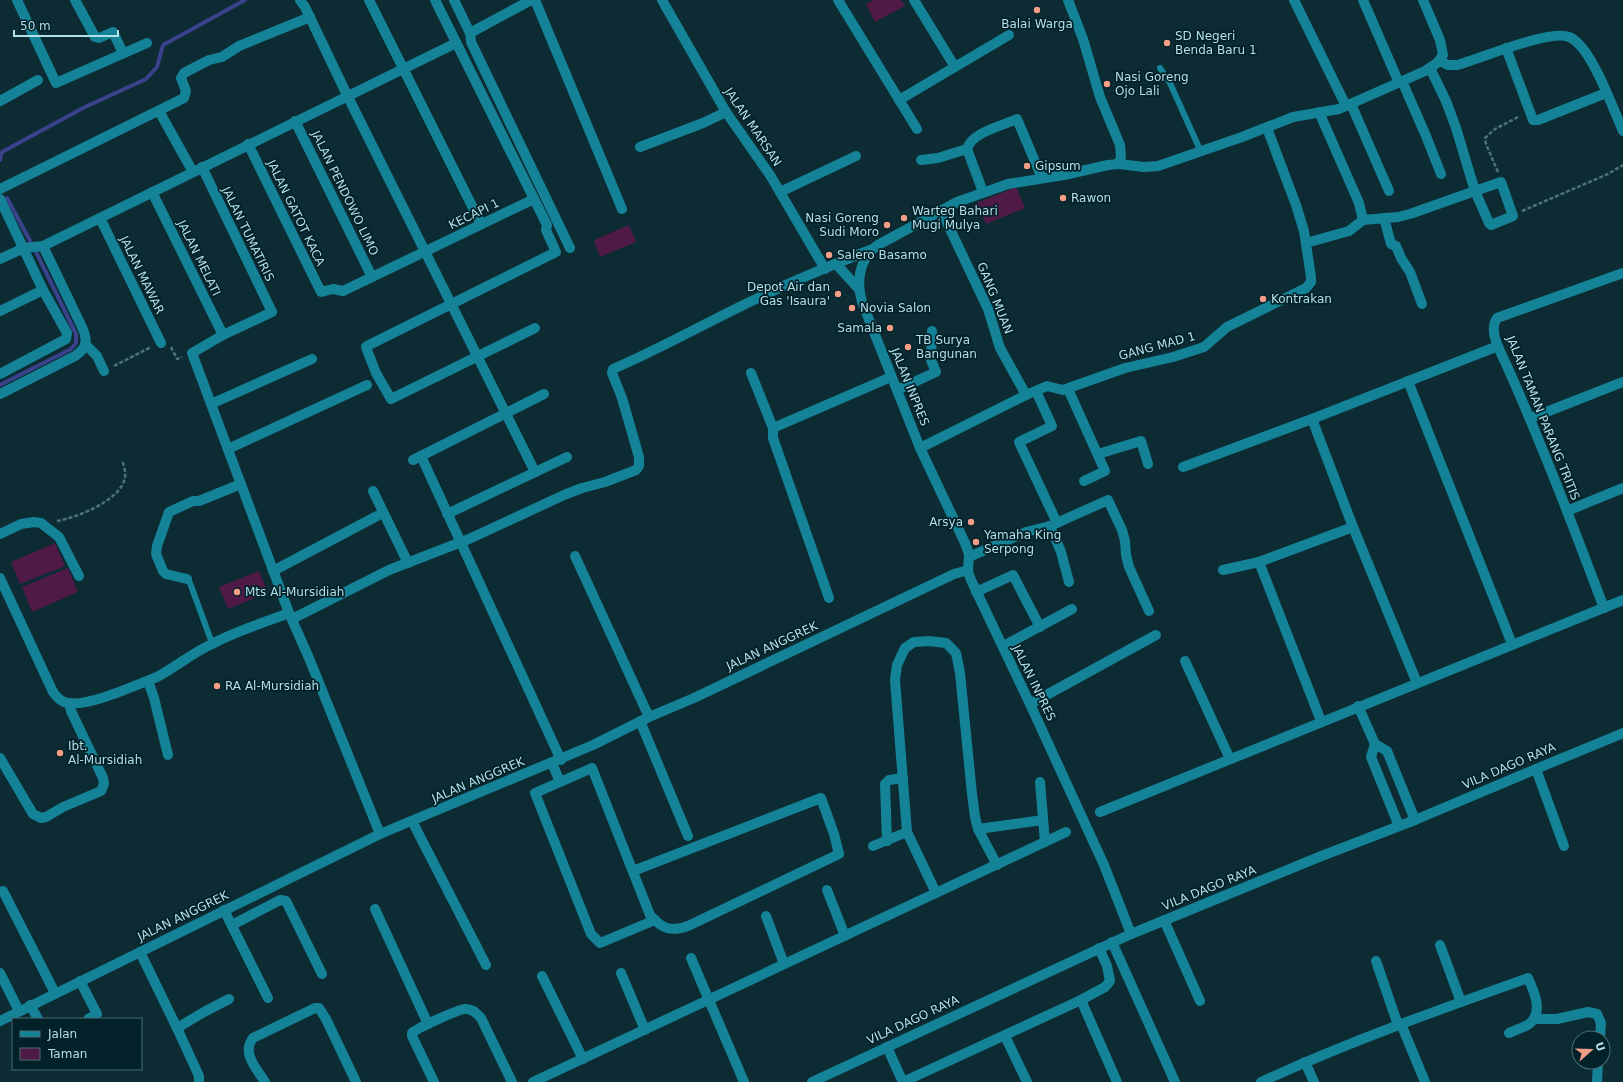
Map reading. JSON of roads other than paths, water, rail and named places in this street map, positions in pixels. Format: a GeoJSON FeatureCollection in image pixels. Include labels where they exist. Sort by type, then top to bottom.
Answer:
{"type":"FeatureCollection","features":[{"type":"Feature","properties":{"kind":"street"},"geometry":{"type":"LineString","coordinates":[[75,0],[95,37],[99,38],[113,32],[123,53]]}},
{"type":"Feature","properties":{"kind":"street"},"geometry":{"type":"LineString","coordinates":[[300,0],[310,17],[347,95],[535,472]]}},
{"type":"Feature","properties":{"kind":"street"},"geometry":{"type":"LineString","coordinates":[[369,0],[481,224]]}},
{"type":"Feature","properties":{"kind":"street"},"geometry":{"type":"LineString","coordinates":[[435,0],[534,199],[556,252],[366,347],[376,374],[391,399],[535,328]]}},
{"type":"Feature","properties":{"kind":"street"},"geometry":{"type":"LineString","coordinates":[[454,0],[470,33],[471,42],[570,248]]}},
{"type":"Feature","properties":{"kind":"street"},"geometry":{"type":"LineString","coordinates":[[470,33],[531,0]]}},
{"type":"Feature","properties":{"kind":"street"},"geometry":{"type":"LineString","coordinates":[[535,0],[622,209]]}},
{"type":"Feature","properties":{"kind":"street","name":"JALAN MARSAN"},"geometry":{"type":"LineString","coordinates":[[662,0],[726,112],[780,192],[825,269]]}},
{"type":"Feature","properties":{"kind":"street"},"geometry":{"type":"LineString","coordinates":[[838,0],[917,129]]}},
{"type":"Feature","properties":{"kind":"street"},"geometry":{"type":"LineString","coordinates":[[914,0],[955,67]]}},
{"type":"Feature","properties":{"kind":"street"},"geometry":{"type":"LineString","coordinates":[[1068,0],[1083,39],[1100,97],[1120,145],[1122,152],[1119,164]]}},
{"type":"Feature","properties":{"kind":"street"},"geometry":{"type":"LineString","coordinates":[[1294,0],[1349,105],[1389,191]]}},
{"type":"Feature","properties":{"kind":"street"},"geometry":{"type":"LineString","coordinates":[[1363,0],[1426,136],[1441,174]]}},
{"type":"Feature","properties":{"kind":"street"},"geometry":{"type":"LineString","coordinates":[[1423,0],[1442,46],[1443,55],[1440,61],[1448,65],[1457,65],[1506,48],[1548,37],[1564,35],[1570,37],[1581,46],[1587,55],[1623,131]]}},
{"type":"Feature","properties":{"kind":"street"},"geometry":{"type":"LineString","coordinates":[[20,1],[56,84],[147,43]]}},
{"type":"Feature","properties":{"kind":"street"},"geometry":{"type":"LineString","coordinates":[[0,189],[159,111],[185,96],[186,91],[181,78],[184,73],[209,60],[222,57],[239,46],[310,17]]}},
{"type":"Feature","properties":{"kind":"street"},"geometry":{"type":"LineString","coordinates":[[899,100],[1008,35]]}},
{"type":"Feature","properties":{"kind":"street"},"geometry":{"type":"LineString","coordinates":[[0,259],[26,248],[41,246],[456,43]]}},
{"type":"Feature","properties":{"kind":"street"},"geometry":{"type":"LineString","coordinates":[[1506,48],[1532,118],[1538,120],[1606,93]]}},
{"type":"Feature","properties":{"kind":"street","name":"JALAN INPRES"},"geometry":{"type":"LineString","coordinates":[[1131,934],[1104,865],[969,575],[968,551],[920,448],[866,314],[859,289],[860,272],[865,259],[871,250],[882,242],[942,210],[983,192],[1008,184],[1064,175],[1108,165],[1119,164],[1153,167],[1201,152],[1293,117],[1332,111],[1349,105],[1430,68],[1440,61]]}},
{"type":"Feature","properties":{"kind":"street"},"geometry":{"type":"LineString","coordinates":[[1306,244],[1349,231],[1363,220],[1410,214],[1475,191],[1500,182],[1513,216],[1494,225],[1488,223],[1475,191],[1454,122],[1430,68]]}},
{"type":"Feature","properties":{"kind":"street"},"geometry":{"type":"LineString","coordinates":[[0,101],[38,80]]}},
{"type":"Feature","properties":{"kind":"street","name":"JALAN TUMATIRIS"},"geometry":{"type":"LineString","coordinates":[[159,111],[197,170],[272,312],[223,335]]}},
{"type":"Feature","properties":{"kind":"street"},"geometry":{"type":"LineString","coordinates":[[640,146],[703,123],[726,112]]}},
{"type":"Feature","properties":{"kind":"street"},"geometry":{"type":"LineString","coordinates":[[1319,112],[1359,203],[1363,220]]}},
{"type":"Feature","properties":{"kind":"street"},"geometry":{"type":"LineString","coordinates":[[983,192],[967,149],[969,143],[981,134],[1017,120],[1042,178]]}},
{"type":"Feature","properties":{"kind":"street","name":"JALAN PENDOWO LIMO"},"geometry":{"type":"LineString","coordinates":[[295,121],[372,277]]}},
{"type":"Feature","properties":{"kind":"street","name":"GANG MAD 1"},"geometry":{"type":"LineString","coordinates":[[920,448],[1047,386],[1063,390],[1068,389],[1125,368],[1173,357],[1204,346],[1227,327],[1306,288],[1311,282],[1311,277],[1306,244],[1296,204],[1267,128]]}},
{"type":"Feature","properties":{"kind":"street","name":"JALAN GATOT KACA"},"geometry":{"type":"LineString","coordinates":[[248,144],[321,292]]}},
{"type":"Feature","properties":{"kind":"street"},"geometry":{"type":"LineString","coordinates":[[921,160],[938,158],[967,149]]}},
{"type":"Feature","properties":{"kind":"street"},"geometry":{"type":"LineString","coordinates":[[780,192],[856,156]]}},
{"type":"Feature","properties":{"kind":"street","name":"JALAN MELATI"},"geometry":{"type":"LineString","coordinates":[[152,192],[223,335]]}},
{"type":"Feature","properties":{"kind":"street"},"geometry":{"type":"LineString","coordinates":[[0,199],[26,248],[43,290],[66,333],[66,339],[0,374]]}},
{"type":"Feature","properties":{"kind":"street","name":"KECAPI 1"},"geometry":{"type":"LineString","coordinates":[[321,292],[333,289],[343,291],[534,199]]}},
{"type":"Feature","properties":{"kind":"street","name":"GANG MUAN"},"geometry":{"type":"LineString","coordinates":[[942,210],[988,309],[1000,348],[1026,395]]}},
{"type":"Feature","properties":{"kind":"street","name":"JALAN MAWAR"},"geometry":{"type":"LineString","coordinates":[[100,218],[161,343]]}},
{"type":"Feature","properties":{"kind":"street"},"geometry":{"type":"LineString","coordinates":[[1384,218],[1391,244],[1396,246],[1401,258],[1410,272],[1422,304]]}},
{"type":"Feature","properties":{"kind":"street"},"geometry":{"type":"LineString","coordinates":[[41,246],[84,331],[86,345],[97,356],[104,371]]}},
{"type":"Feature","properties":{"kind":"street"},"geometry":{"type":"LineString","coordinates":[[0,578],[2,591],[53,692],[58,698],[69,703],[85,702],[148,681],[167,672],[186,658],[212,643],[290,616],[389,570],[460,543],[564,495],[636,470],[639,466],[639,457],[622,398],[612,373],[613,370],[664,346],[759,297],[871,250]]}},
{"type":"Feature","properties":{"kind":"street"},"geometry":{"type":"LineString","coordinates":[[836,264],[859,289]]}},
{"type":"Feature","properties":{"kind":"street","name":"JALAN TAMAN PARANG TRITIS"},"geometry":{"type":"LineString","coordinates":[[1604,608],[1530,418],[1498,346],[1493,328],[1497,318],[1623,273]]}},
{"type":"Feature","properties":{"kind":"street"},"geometry":{"type":"LineString","coordinates":[[0,312],[43,290]]}},
{"type":"Feature","properties":{"kind":"street"},"geometry":{"type":"LineString","coordinates":[[897,390],[936,372],[931,360],[930,350],[932,331]]}},
{"type":"Feature","properties":{"kind":"street"},"geometry":{"type":"LineString","coordinates":[[223,335],[192,353],[290,616],[309,658],[380,834]]}},
{"type":"Feature","properties":{"kind":"street"},"geometry":{"type":"LineString","coordinates":[[0,394],[74,356],[82,351],[86,345]]}},
{"type":"Feature","properties":{"kind":"street"},"geometry":{"type":"LineString","coordinates":[[1183,467],[1312,419],[1498,346]]}},
{"type":"Feature","properties":{"kind":"street"},"geometry":{"type":"LineString","coordinates":[[211,404],[312,359]]}},
{"type":"Feature","properties":{"kind":"street"},"geometry":{"type":"LineString","coordinates":[[751,373],[774,428],[773,438],[829,598]]}},
{"type":"Feature","properties":{"kind":"street"},"geometry":{"type":"LineString","coordinates":[[774,428],[891,377]]}},
{"type":"Feature","properties":{"kind":"street"},"geometry":{"type":"LineString","coordinates":[[1408,381],[1512,644]]}},
{"type":"Feature","properties":{"kind":"street"},"geometry":{"type":"LineString","coordinates":[[1530,418],[1623,382]]}},
{"type":"Feature","properties":{"kind":"street"},"geometry":{"type":"LineString","coordinates":[[228,449],[367,385]]}},
{"type":"Feature","properties":{"kind":"street"},"geometry":{"type":"LineString","coordinates":[[1068,389],[1105,471],[1084,481]]}},
{"type":"Feature","properties":{"kind":"street"},"geometry":{"type":"LineString","coordinates":[[1036,391],[1052,426],[1019,442],[1054,525],[1069,582]]}},
{"type":"Feature","properties":{"kind":"street"},"geometry":{"type":"LineString","coordinates":[[544,394],[417,458],[447,514],[460,543],[556,762],[560,782]]}},
{"type":"Feature","properties":{"kind":"street"},"geometry":{"type":"LineString","coordinates":[[1312,419],[1353,527],[1417,683]]}},
{"type":"Feature","properties":{"kind":"street"},"geometry":{"type":"LineString","coordinates":[[1098,454],[1141,441],[1148,464]]}},
{"type":"Feature","properties":{"kind":"street"},"geometry":{"type":"LineString","coordinates":[[447,514],[567,457]]}},
{"type":"Feature","properties":{"kind":"street"},"geometry":{"type":"LineString","coordinates":[[186,579],[166,574],[163,571],[156,554],[156,546],[169,512],[193,501],[199,501],[241,484]]}},
{"type":"Feature","properties":{"kind":"street"},"geometry":{"type":"LineString","coordinates":[[1567,511],[1623,488]]}},
{"type":"Feature","properties":{"kind":"street"},"geometry":{"type":"LineString","coordinates":[[373,491],[408,563]]}},
{"type":"Feature","properties":{"kind":"street"},"geometry":{"type":"LineString","coordinates":[[969,557],[1026,532],[1054,525],[1108,500],[1122,530],[1129,566],[1149,611]]}},
{"type":"Feature","properties":{"kind":"street"},"geometry":{"type":"LineString","coordinates":[[273,570],[377,516]]}},
{"type":"Feature","properties":{"kind":"street"},"geometry":{"type":"LineString","coordinates":[[0,534],[20,524],[34,522],[41,523],[59,537],[79,576]]}},
{"type":"Feature","properties":{"kind":"street"},"geometry":{"type":"LineString","coordinates":[[1223,570],[1259,562],[1353,527]]}},
{"type":"Feature","properties":{"kind":"street"},"geometry":{"type":"LineString","coordinates":[[575,556],[644,719],[688,836]]}},
{"type":"Feature","properties":{"kind":"street"},"geometry":{"type":"LineString","coordinates":[[1259,562],[1321,721]]}},
{"type":"Feature","properties":{"kind":"street","name":"JALAN ANGGREK"},"geometry":{"type":"LineString","coordinates":[[0,1021],[380,834],[556,762],[644,719],[694,698],[954,574],[968,570]]}},
{"type":"Feature","properties":{"kind":"street"},"geometry":{"type":"LineString","coordinates":[[976,592],[1013,575],[1040,627]]}},
{"type":"Feature","properties":{"kind":"street"},"geometry":{"type":"LineString","coordinates":[[1100,812],[1358,706],[1623,600]]}},
{"type":"Feature","properties":{"kind":"street"},"geometry":{"type":"LineString","coordinates":[[1009,643],[1072,609]]}},
{"type":"Feature","properties":{"kind":"street"},"geometry":{"type":"LineString","coordinates":[[1030,704],[1156,635]]}},
{"type":"Feature","properties":{"kind":"street"},"geometry":{"type":"LineString","coordinates":[[936,893],[907,832],[902,778],[895,680],[897,666],[905,648],[914,642],[929,641],[946,643],[956,653],[960,673],[972,794],[978,829],[997,865]]}},
{"type":"Feature","properties":{"kind":"street"},"geometry":{"type":"LineString","coordinates":[[1185,661],[1230,759]]}},
{"type":"Feature","properties":{"kind":"street"},"geometry":{"type":"LineString","coordinates":[[148,681],[154,698],[168,755]]}},
{"type":"Feature","properties":{"kind":"street"},"geometry":{"type":"LineString","coordinates":[[0,758],[29,807],[36,816],[41,818],[101,791],[104,784],[103,778],[71,711],[69,703]]}},
{"type":"Feature","properties":{"kind":"street"},"geometry":{"type":"LineString","coordinates":[[1358,706],[1375,744],[1387,751],[1415,820]]}},
{"type":"Feature","properties":{"kind":"street","name":"VILA DAGO RAYA"},"geometry":{"type":"LineString","coordinates":[[812,1082],[1112,942],[1319,857],[1415,820],[1623,734]]}},
{"type":"Feature","properties":{"kind":"street"},"geometry":{"type":"LineString","coordinates":[[1375,744],[1371,757],[1399,826]]}},
{"type":"Feature","properties":{"kind":"street"},"geometry":{"type":"LineString","coordinates":[[633,871],[821,798],[834,834],[839,854],[678,929],[666,928],[650,915],[592,768],[535,793],[591,934],[600,943],[655,920]]}},
{"type":"Feature","properties":{"kind":"street"},"geometry":{"type":"LineString","coordinates":[[1536,769],[1564,846]]}},
{"type":"Feature","properties":{"kind":"street"},"geometry":{"type":"LineString","coordinates":[[887,841],[885,784],[888,780],[902,778]]}},
{"type":"Feature","properties":{"kind":"street"},"geometry":{"type":"LineString","coordinates":[[1040,782],[1045,842]]}},
{"type":"Feature","properties":{"kind":"street"},"geometry":{"type":"LineString","coordinates":[[978,829],[1043,820]]}},
{"type":"Feature","properties":{"kind":"street"},"geometry":{"type":"LineString","coordinates":[[412,821],[486,965]]}},
{"type":"Feature","properties":{"kind":"street"},"geometry":{"type":"LineString","coordinates":[[874,846],[907,832]]}},
{"type":"Feature","properties":{"kind":"street"},"geometry":{"type":"LineString","coordinates":[[533,1082],[1066,832]]}},
{"type":"Feature","properties":{"kind":"street"},"geometry":{"type":"LineString","coordinates":[[826,890],[845,936]]}},
{"type":"Feature","properties":{"kind":"street"},"geometry":{"type":"LineString","coordinates":[[3,891],[55,993]]}},
{"type":"Feature","properties":{"kind":"street"},"geometry":{"type":"LineString","coordinates":[[232,925],[280,900],[283,900],[286,902],[322,974]]}},
{"type":"Feature","properties":{"kind":"street"},"geometry":{"type":"LineString","coordinates":[[375,909],[428,1024]]}},
{"type":"Feature","properties":{"kind":"street"},"geometry":{"type":"LineString","coordinates":[[224,910],[268,998]]}},
{"type":"Feature","properties":{"kind":"street"},"geometry":{"type":"LineString","coordinates":[[766,916],[784,964]]}},
{"type":"Feature","properties":{"kind":"street"},"geometry":{"type":"LineString","coordinates":[[1164,920],[1200,1001]]}},
{"type":"Feature","properties":{"kind":"street"},"geometry":{"type":"LineString","coordinates":[[1112,942],[1175,1082]]}},
{"type":"Feature","properties":{"kind":"street"},"geometry":{"type":"LineString","coordinates":[[1440,945],[1460,1002]]}},
{"type":"Feature","properties":{"kind":"street"},"geometry":{"type":"LineString","coordinates":[[887,1047],[900,1078],[905,1081],[1005,1036],[1105,987],[1110,981],[1107,966],[1099,948]]}},
{"type":"Feature","properties":{"kind":"street"},"geometry":{"type":"LineString","coordinates":[[140,952],[199,1076],[199,1082]]}},
{"type":"Feature","properties":{"kind":"street"},"geometry":{"type":"LineString","coordinates":[[691,958],[744,1082]]}},
{"type":"Feature","properties":{"kind":"street"},"geometry":{"type":"LineString","coordinates":[[1376,961],[1399,1025],[1425,1082]]}},
{"type":"Feature","properties":{"kind":"street"},"geometry":{"type":"LineString","coordinates":[[0,973],[20,1010]]}},
{"type":"Feature","properties":{"kind":"street"},"geometry":{"type":"LineString","coordinates":[[621,973],[645,1030]]}},
{"type":"Feature","properties":{"kind":"street"},"geometry":{"type":"LineString","coordinates":[[542,976],[583,1059]]}},
{"type":"Feature","properties":{"kind":"street"},"geometry":{"type":"LineString","coordinates":[[1260,1082],[1305,1062],[1399,1025],[1528,978],[1536,997],[1537,1012],[1529,1024],[1509,1033]]}},
{"type":"Feature","properties":{"kind":"street"},"geometry":{"type":"LineString","coordinates":[[80,981],[97,1014],[90,1018]]}},
{"type":"Feature","properties":{"kind":"street"},"geometry":{"type":"LineString","coordinates":[[177,1028],[229,999]]}},
{"type":"Feature","properties":{"kind":"street"},"geometry":{"type":"LineString","coordinates":[[1081,1000],[1117,1082]]}},
{"type":"Feature","properties":{"kind":"street"},"geometry":{"type":"LineString","coordinates":[[30,1005],[37,1018]]}},
{"type":"Feature","properties":{"kind":"street"},"geometry":{"type":"LineString","coordinates":[[265,1082],[250,1059],[248,1049],[249,1043],[253,1038],[315,1008],[319,1008],[326,1019],[356,1082]]}},
{"type":"Feature","properties":{"kind":"street"},"geometry":{"type":"LineString","coordinates":[[434,1082],[412,1036],[414,1031],[463,1009],[474,1010],[481,1018],[512,1082]]}},
{"type":"Feature","properties":{"kind":"street"},"geometry":{"type":"LineString","coordinates":[[1534,1018],[1557,1019],[1588,1012],[1597,1014],[1601,1022],[1600,1030]]}},
{"type":"Feature","properties":{"kind":"street"},"geometry":{"type":"LineString","coordinates":[[1005,1036],[1027,1082]]}},
{"type":"Feature","properties":{"kind":"street"},"geometry":{"type":"LineString","coordinates":[[1305,1062],[1314,1082]]}},
{"type":"Feature","properties":{"kind":"street"},"geometry":{"type":"LineString","coordinates":[[1597,1082],[1598,1070]]}},
{"type":"Feature","properties":{"kind":"lane"},"geometry":{"type":"LineString","coordinates":[[1160,68],[1170,83],[1201,152]]}},
{"type":"Feature","properties":{"kind":"lane"},"geometry":{"type":"LineString","coordinates":[[186,579],[190,583],[212,643]]}},
{"type":"Feature","properties":{"kind":"waterway"},"geometry":{"type":"LineString","coordinates":[[0,160],[2,152],[83,108],[146,79],[157,67],[163,45],[245,0]]}},
{"type":"Feature","properties":{"kind":"waterway"},"geometry":{"type":"LineString","coordinates":[[0,385],[71,349],[76,343],[76,334],[36,252],[7,198]]}},
{"type":"Feature","properties":{"kind":"place","name":"Balai Warga"},"geometry":{"type":"Point","coordinates":[1037,10]}},
{"type":"Feature","properties":{"kind":"place","name":"SD Negeri Benda Baru 1"},"geometry":{"type":"Point","coordinates":[1167,43]}},
{"type":"Feature","properties":{"kind":"place","name":"Nasi Goreng Ojo Lali"},"geometry":{"type":"Point","coordinates":[1107,84]}},
{"type":"Feature","properties":{"kind":"place","name":"Gipsum"},"geometry":{"type":"Point","coordinates":[1027,166]}},
{"type":"Feature","properties":{"kind":"place","name":"Rawon"},"geometry":{"type":"Point","coordinates":[1063,198]}},
{"type":"Feature","properties":{"kind":"place","name":"Warteg Bahari Mugi Mulya"},"geometry":{"type":"Point","coordinates":[904,218]}},
{"type":"Feature","properties":{"kind":"place","name":"Nasi Goreng Sudi Moro"},"geometry":{"type":"Point","coordinates":[887,225]}},
{"type":"Feature","properties":{"kind":"place","name":"Salero Basamo"},"geometry":{"type":"Point","coordinates":[829,255]}},
{"type":"Feature","properties":{"kind":"place","name":"Depot Air dan Gas 'Isaura'"},"geometry":{"type":"Point","coordinates":[838,294]}},
{"type":"Feature","properties":{"kind":"place","name":"Kontrakan"},"geometry":{"type":"Point","coordinates":[1263,299]}},
{"type":"Feature","properties":{"kind":"place","name":"Novia Salon"},"geometry":{"type":"Point","coordinates":[852,308]}},
{"type":"Feature","properties":{"kind":"place","name":"Samala"},"geometry":{"type":"Point","coordinates":[890,328]}},
{"type":"Feature","properties":{"kind":"place","name":"TB Surya Bangunan"},"geometry":{"type":"Point","coordinates":[908,347]}},
{"type":"Feature","properties":{"kind":"place","name":"Arsya"},"geometry":{"type":"Point","coordinates":[971,522]}},
{"type":"Feature","properties":{"kind":"place","name":"Yamaha King Serpong"},"geometry":{"type":"Point","coordinates":[976,542]}},
{"type":"Feature","properties":{"kind":"place","name":"Mts Al-Mursidiah"},"geometry":{"type":"Point","coordinates":[237,592]}},
{"type":"Feature","properties":{"kind":"place","name":"RA Al-Mursidiah"},"geometry":{"type":"Point","coordinates":[217,686]}},
{"type":"Feature","properties":{"kind":"place","name":"Ibt. Al-Mursidiah"},"geometry":{"type":"Point","coordinates":[60,753]}}]}
